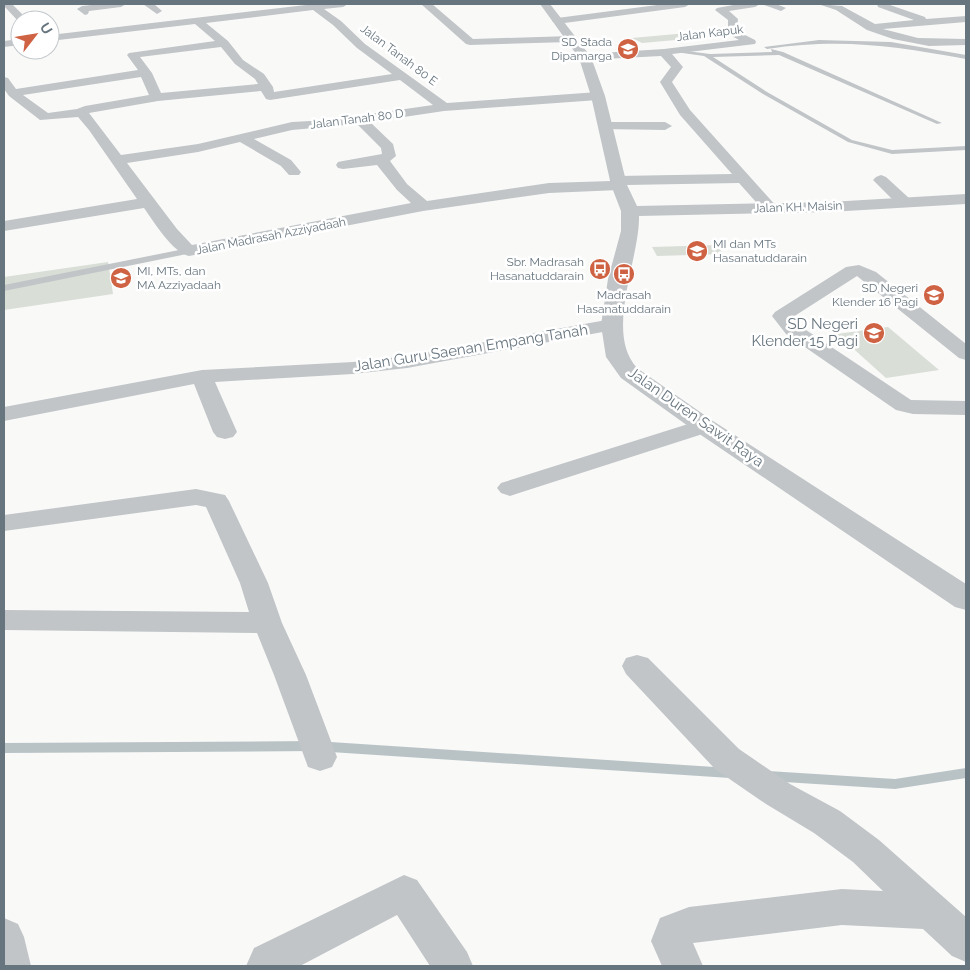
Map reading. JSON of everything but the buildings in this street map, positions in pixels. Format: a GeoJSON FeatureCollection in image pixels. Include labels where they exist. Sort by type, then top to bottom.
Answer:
{"type":"FeatureCollection","features":[{"type":"Feature","properties":{"kind":"street"},"geometry":{"type":"LineString","coordinates":[[85,12],[82,9],[121,4]]}},
{"type":"Feature","properties":{"kind":"street"},"geometry":{"type":"LineString","coordinates":[[148,4],[157,11]]}},
{"type":"Feature","properties":{"kind":"street"},"geometry":{"type":"LineString","coordinates":[[60,35],[312,5],[343,4]]}},
{"type":"Feature","properties":{"kind":"street"},"geometry":{"type":"LineString","coordinates":[[426,4],[470,42],[570,39]]}},
{"type":"Feature","properties":{"kind":"street","name":"Jalan Duren Sawit Raya"},"geometry":{"type":"LineString","coordinates":[[545,4],[585,57],[606,126],[618,183],[630,211],[630,231],[618,279],[614,335],[617,356],[621,364],[629,373],[704,426],[966,599]]}},
{"type":"Feature","properties":{"kind":"street"},"geometry":{"type":"LineString","coordinates":[[557,21],[685,4]]}},
{"type":"Feature","properties":{"kind":"street","name":"Jalan Kapuk"},"geometry":{"type":"LineString","coordinates":[[585,57],[667,52],[751,42],[732,32],[733,19],[720,10],[749,4]]}},
{"type":"Feature","properties":{"kind":"street"},"geometry":{"type":"LineString","coordinates":[[766,4],[781,8]]}},
{"type":"Feature","properties":{"kind":"street"},"geometry":{"type":"LineString","coordinates":[[823,4],[839,8],[871,28],[898,38],[919,43],[966,42]]}},
{"type":"Feature","properties":{"kind":"street","name":"Jalan Tanah 80 E"},"geometry":{"type":"LineString","coordinates":[[312,5],[337,23],[361,46],[444,107]]}},
{"type":"Feature","properties":{"kind":"street"},"geometry":{"type":"LineString","coordinates":[[881,5],[930,22]]}},
{"type":"Feature","properties":{"kind":"street"},"geometry":{"type":"LineString","coordinates":[[720,20],[733,19]]}},
{"type":"Feature","properties":{"kind":"street"},"geometry":{"type":"LineString","coordinates":[[872,27],[966,19]]}},
{"type":"Feature","properties":{"kind":"street"},"geometry":{"type":"LineString","coordinates":[[196,20],[224,43],[239,62],[260,77],[267,87],[269,95],[272,96],[404,76]]}},
{"type":"Feature","properties":{"kind":"street"},"geometry":{"type":"LineString","coordinates":[[158,97],[152,90],[146,74],[133,55],[224,43]]}},
{"type":"Feature","properties":{"kind":"street"},"geometry":{"type":"LineString","coordinates":[[667,52],[677,67],[666,82],[685,112],[770,208]]}},
{"type":"Feature","properties":{"kind":"street"},"geometry":{"type":"LineString","coordinates":[[10,94],[96,79],[146,74]]}},
{"type":"Feature","properties":{"kind":"street"},"geometry":{"type":"LineString","coordinates":[[4,81],[10,94],[45,117],[81,113],[85,110],[158,97],[267,87]]}},
{"type":"Feature","properties":{"kind":"street","name":"Jalan Tanah 80 D"},"geometry":{"type":"LineString","coordinates":[[119,160],[198,148],[292,126],[444,107],[598,96]]}},
{"type":"Feature","properties":{"kind":"street","name":"Jalan Madrasah Azziyadaah"},"geometry":{"type":"LineString","coordinates":[[81,113],[119,160],[180,244],[189,251],[423,206],[549,188],[744,178]]}},
{"type":"Feature","properties":{"kind":"street"},"geometry":{"type":"LineString","coordinates":[[343,165],[381,160],[389,156],[388,147],[360,119]]}},
{"type":"Feature","properties":{"kind":"street"},"geometry":{"type":"LineString","coordinates":[[606,126],[665,126]]}},
{"type":"Feature","properties":{"kind":"street"},"geometry":{"type":"LineString","coordinates":[[241,137],[267,154],[286,163],[294,172]]}},
{"type":"Feature","properties":{"kind":"street"},"geometry":{"type":"LineString","coordinates":[[381,160],[402,187],[423,206]]}},
{"type":"Feature","properties":{"kind":"street"},"geometry":{"type":"LineString","coordinates":[[881,180],[904,202]]}},
{"type":"Feature","properties":{"kind":"street","name":"Jalan KH. Maisin"},"geometry":{"type":"LineString","coordinates":[[630,211],[770,208],[966,200]]}},
{"type":"Feature","properties":{"kind":"street"},"geometry":{"type":"LineString","coordinates":[[4,226],[149,202]]}},
{"type":"Feature","properties":{"kind":"street"},"geometry":{"type":"LineString","coordinates":[[966,354],[870,276],[859,270],[852,271],[782,316],[793,330],[904,405],[913,408],[966,408]]}},
{"type":"Feature","properties":{"kind":"street","name":"Jalan Guru Saenan Empang Tanah"},"geometry":{"type":"LineString","coordinates":[[4,414],[202,376],[353,368],[614,335]]}},
{"type":"Feature","properties":{"kind":"street"},"geometry":{"type":"LineString","coordinates":[[202,376],[225,432]]}},
{"type":"Feature","properties":{"kind":"street"},"geometry":{"type":"LineString","coordinates":[[510,488],[704,426]]}},
{"type":"Feature","properties":{"kind":"street"},"geometry":{"type":"LineString","coordinates":[[4,523],[196,496],[216,501],[254,583],[267,623],[290,675],[320,757]]}},
{"type":"Feature","properties":{"kind":"street"},"geometry":{"type":"LineString","coordinates":[[4,620],[267,623]]}},
{"type":"Feature","properties":{"kind":"street"},"geometry":{"type":"LineString","coordinates":[[636,666],[727,759],[778,794],[827,822],[866,851],[966,944]]}},
{"type":"Feature","properties":{"kind":"street"},"geometry":{"type":"LineString","coordinates":[[266,966],[268,962],[404,892],[453,966]]}},
{"type":"Feature","properties":{"kind":"street"},"geometry":{"type":"LineString","coordinates":[[683,966],[671,941],[674,931],[689,925],[842,907],[931,911]]}},
{"type":"Feature","properties":{"kind":"street"},"geometry":{"type":"LineString","coordinates":[[4,937],[11,966]]}},
{"type":"Feature","properties":{"kind":"lane"},"geometry":{"type":"LineString","coordinates":[[733,54],[766,47],[823,40],[876,42],[966,57]]}},
{"type":"Feature","properties":{"kind":"lane"},"geometry":{"type":"LineString","coordinates":[[766,47],[938,123]]}},
{"type":"Feature","properties":{"kind":"lane"},"geometry":{"type":"LineString","coordinates":[[667,52],[708,55],[781,53]]}},
{"type":"Feature","properties":{"kind":"lane"},"geometry":{"type":"LineString","coordinates":[[708,55],[765,93],[850,140],[879,150],[892,152],[966,148]]}},
{"type":"Feature","properties":{"kind":"lane"},"geometry":{"type":"LineString","coordinates":[[4,288],[189,251]]}},
{"type":"Feature","properties":{"kind":"shaded area"},"geometry":{"type":"Polygon","coordinates":[[[698,32],[709,37],[642,43],[632,38],[698,32]]]}},
{"type":"Feature","properties":{"kind":"shaded area"},"geometry":{"type":"Polygon","coordinates":[[[718,245],[723,254],[657,256],[652,247],[718,245]]]}},
{"type":"Feature","properties":{"kind":"shaded area"},"geometry":{"type":"Polygon","coordinates":[[[108,262],[113,294],[4,310],[4,277],[108,262]]]}},
{"type":"Feature","properties":{"kind":"shaded area"},"geometry":{"type":"Polygon","coordinates":[[[888,327],[939,370],[886,378],[837,334],[888,327]]]}},
{"type":"Feature","properties":{"kind":"waterway"},"geometry":{"type":"LineString","coordinates":[[4,748],[315,746],[730,773]]}},
{"type":"Feature","properties":{"kind":"waterway"},"geometry":{"type":"LineString","coordinates":[[768,776],[895,784],[966,773]]}},
{"type":"Feature","properties":{"kind":"place","name":"SD Stada Dipamarga"},"geometry":{"type":"Point","coordinates":[628,49]}},
{"type":"Feature","properties":{"kind":"place","name":"MI dan MTs Hasanatuddarain"},"geometry":{"type":"Point","coordinates":[697,251]}},
{"type":"Feature","properties":{"kind":"place","name":"Sbr. Madrasah Hasanatuddarain"},"geometry":{"type":"Point","coordinates":[600,269]}},
{"type":"Feature","properties":{"kind":"place","name":"Madrasah Hasanatuddarain"},"geometry":{"type":"Point","coordinates":[624,274]}},
{"type":"Feature","properties":{"kind":"place","name":"MI, MTs, dan MA Azziyadaah"},"geometry":{"type":"Point","coordinates":[121,278]}},
{"type":"Feature","properties":{"kind":"place","name":"SD Negeri Klender 16 Pagi"},"geometry":{"type":"Point","coordinates":[934,295]}},
{"type":"Feature","properties":{"kind":"place","name":"SD Negeri Klender 15 Pagi"},"geometry":{"type":"Point","coordinates":[874,333]}}]}
